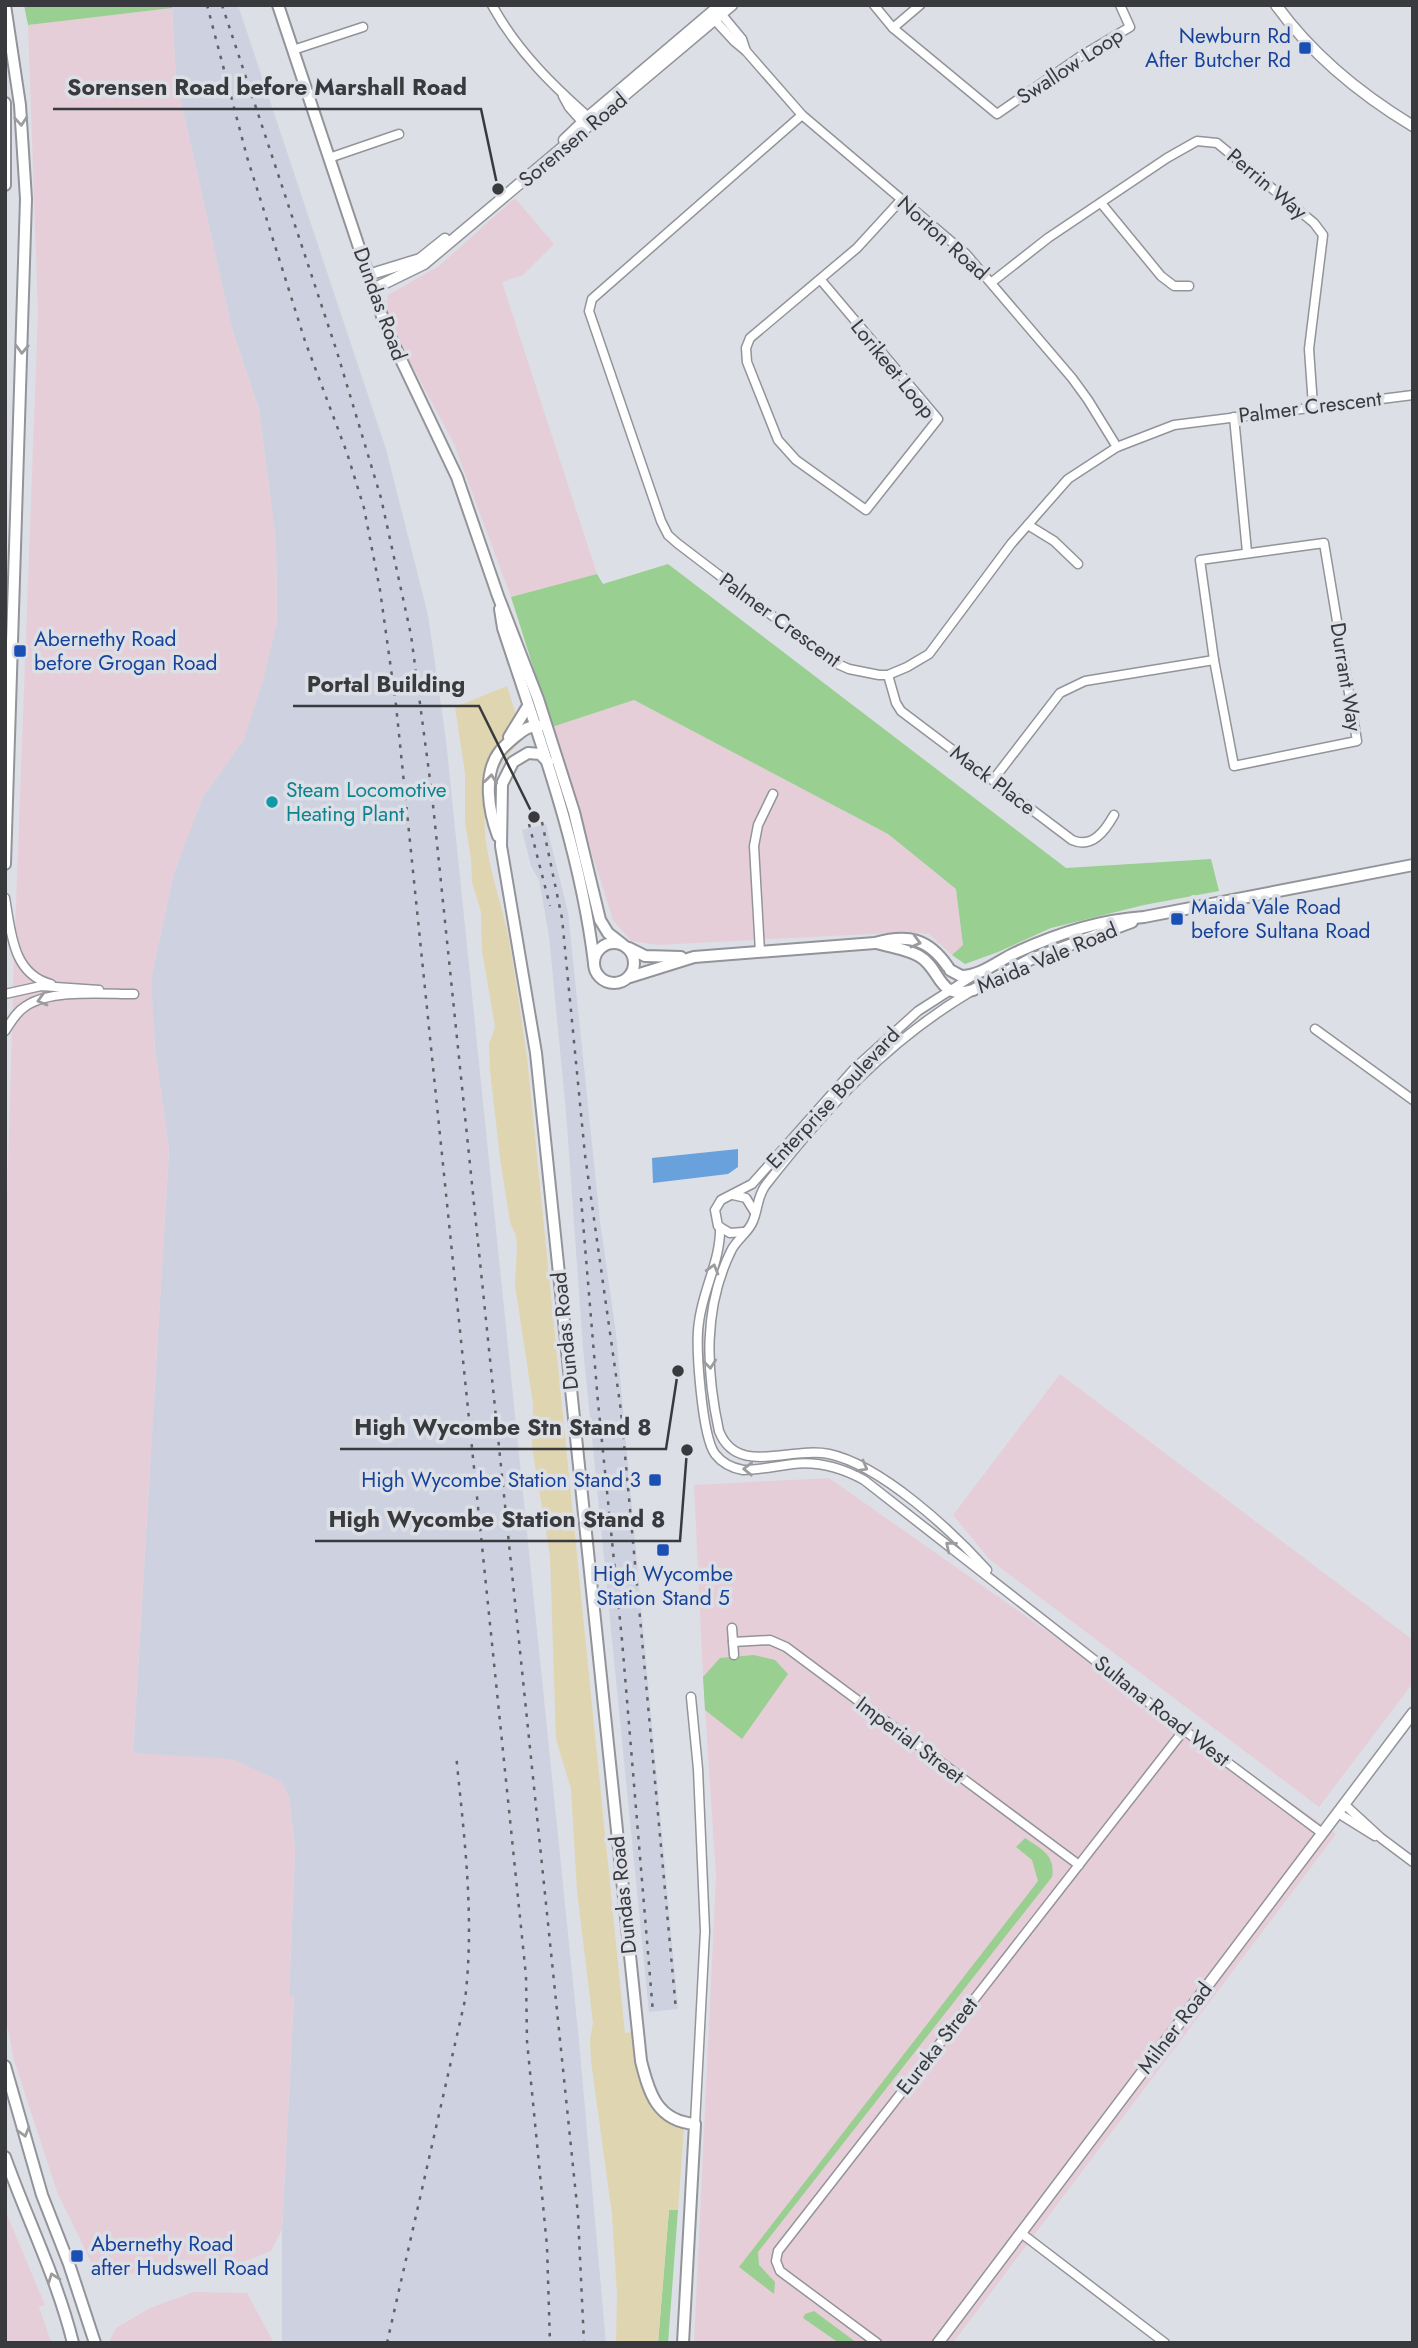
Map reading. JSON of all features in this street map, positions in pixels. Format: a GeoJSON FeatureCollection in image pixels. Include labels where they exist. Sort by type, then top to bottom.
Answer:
{"type":"FeatureCollection","features":[{"type":"Feature","properties":{"kind":"main road"},"geometry":{"type":"LineString","coordinates":[[5,5],[20,105],[26,199],[5,864]]}},
{"type":"Feature","properties":{"kind":"main road","name":"Dundas Road"},"geometry":{"type":"LineString","coordinates":[[278,5],[393,344],[457,477],[498,596],[512,627],[545,737],[574,812],[590,904]]}},
{"type":"Feature","properties":{"kind":"main road"},"geometry":{"type":"LineString","coordinates":[[5,103],[5,185]]}},
{"type":"Feature","properties":{"kind":"main road","name":"Dundas Road"},"geometry":{"type":"LineString","coordinates":[[498,596],[503,628],[528,706],[545,737],[548,762],[590,904]]}},
{"type":"Feature","properties":{"kind":"main road","name":"Dundas Road"},"geometry":{"type":"LineString","coordinates":[[512,627],[538,725]]}},
{"type":"Feature","properties":{"kind":"main road","name":"Dundas Road"},"geometry":{"type":"LineString","coordinates":[[528,706],[492,767],[489,799],[492,821],[501,846],[536,1053],[641,2062],[648,2089],[657,2105],[668,2115],[684,2123],[695,2124]]}},
{"type":"Feature","properties":{"kind":"main road"},"geometry":{"type":"LineString","coordinates":[[500,751],[522,731],[538,725]]}},
{"type":"Feature","properties":{"kind":"main road","name":"Dundas Road"},"geometry":{"type":"LineString","coordinates":[[501,846],[502,784],[513,762],[545,737]]}},
{"type":"Feature","properties":{"kind":"main road"},"geometry":{"type":"LineString","coordinates":[[522,755],[536,753],[548,762]]}},
{"type":"Feature","properties":{"kind":"main road","name":"Maida Vale Road"},"geometry":{"type":"LineString","coordinates":[[625,946],[645,956],[694,957],[902,939],[922,942],[934,949],[949,968],[961,976],[975,974],[1014,954],[1077,929],[1413,865]]}},
{"type":"Feature","properties":{"kind":"main road"},"geometry":{"type":"LineString","coordinates":[[590,904],[604,927],[634,958],[635,965],[630,977]]}},
{"type":"Feature","properties":{"kind":"main road"},"geometry":{"type":"LineString","coordinates":[[590,904],[594,963]]}},
{"type":"Feature","properties":{"kind":"main road","name":"Maida Vale Road"},"geometry":{"type":"LineString","coordinates":[[875,943],[918,956],[954,989],[973,990],[1029,960],[1144,917]]}},
{"type":"Feature","properties":{"kind":"main road"},"geometry":{"type":"LineString","coordinates":[[594,963],[598,950],[603,946],[615,943],[625,946]]}},
{"type":"Feature","properties":{"kind":"main road","name":"Maida Vale Road"},"geometry":{"type":"LineString","coordinates":[[594,963],[598,976],[610,983],[617,983],[643,971],[694,957]]}},
{"type":"Feature","properties":{"kind":"main road"},"geometry":{"type":"LineString","coordinates":[[5,2066],[42,2194],[95,2343]]}},
{"type":"Feature","properties":{"kind":"main road"},"geometry":{"type":"LineString","coordinates":[[682,2343],[695,2124]]}},
{"type":"Feature","properties":{"kind":"main road"},"geometry":{"type":"LineString","coordinates":[[5,2157],[51,2272],[73,2343]]}},
{"type":"Feature","properties":{"kind":"street"},"geometry":{"type":"LineString","coordinates":[[492,5],[513,40],[562,93],[569,107],[588,122]]}},
{"type":"Feature","properties":{"kind":"street","name":"Sorensen Road"},"geometry":{"type":"LineString","coordinates":[[373,289],[424,264],[716,12],[732,5]]}},
{"type":"Feature","properties":{"kind":"street","name":"Swallow Loop"},"geometry":{"type":"LineString","coordinates":[[874,5],[893,28],[997,114],[1081,56],[1130,27],[1120,5]]}},
{"type":"Feature","properties":{"kind":"street"},"geometry":{"type":"LineString","coordinates":[[893,28],[920,5]]}},
{"type":"Feature","properties":{"kind":"street"},"geometry":{"type":"LineString","coordinates":[[1276,5],[1300,35],[1337,73],[1381,107],[1413,126]]}},
{"type":"Feature","properties":{"kind":"street","name":"Norton Road"},"geometry":{"type":"LineString","coordinates":[[716,12],[742,39],[746,51],[802,115],[966,254],[992,282],[1088,400],[1117,447]]}},
{"type":"Feature","properties":{"kind":"street"},"geometry":{"type":"LineString","coordinates":[[293,50],[363,27]]}},
{"type":"Feature","properties":{"kind":"street","name":"Palmer Crescent"},"geometry":{"type":"LineString","coordinates":[[802,115],[592,299],[589,311],[668,535],[833,662],[860,672],[888,675],[908,667],[929,653],[1028,524],[1068,479],[1117,447],[1174,425],[1413,395]]}},
{"type":"Feature","properties":{"kind":"street","name":"Sorensen Road"},"geometry":{"type":"LineString","coordinates":[[368,275],[420,258],[588,122]]}},
{"type":"Feature","properties":{"kind":"street"},"geometry":{"type":"LineString","coordinates":[[329,158],[399,134]]}},
{"type":"Feature","properties":{"kind":"street","name":"Perrin Way"},"geometry":{"type":"LineString","coordinates":[[992,282],[1048,238],[1197,141],[1207,141],[1223,147],[1314,223],[1323,235],[1309,349],[1313,407]]}},
{"type":"Feature","properties":{"kind":"street","name":"Lorikeet Loop"},"geometry":{"type":"LineString","coordinates":[[820,279],[938,419],[866,510],[796,460],[778,440],[746,354],[750,338],[865,240],[901,200]]}},
{"type":"Feature","properties":{"kind":"street"},"geometry":{"type":"LineString","coordinates":[[1101,203],[1161,276],[1174,286],[1189,286]]}},
{"type":"Feature","properties":{"kind":"street"},"geometry":{"type":"LineString","coordinates":[[1234,416],[1247,552]]}},
{"type":"Feature","properties":{"kind":"street"},"geometry":{"type":"LineString","coordinates":[[1028,524],[1054,541],[1078,564]]}},
{"type":"Feature","properties":{"kind":"street","name":"Durrant Way"},"geometry":{"type":"LineString","coordinates":[[1324,543],[1357,741],[1234,766],[1214,660],[1200,560],[1324,543]]}},
{"type":"Feature","properties":{"kind":"street"},"geometry":{"type":"LineString","coordinates":[[993,780],[1065,689],[1085,681],[1214,660]]}},
{"type":"Feature","properties":{"kind":"street","name":"Mack Place"},"geometry":{"type":"LineString","coordinates":[[888,675],[901,711],[1079,843],[1097,837],[1114,815]]}},
{"type":"Feature","properties":{"kind":"street"},"geometry":{"type":"LineString","coordinates":[[760,952],[754,846],[758,825],[773,794]]}},
{"type":"Feature","properties":{"kind":"street"},"geometry":{"type":"LineString","coordinates":[[5,898],[17,954],[25,970],[36,979],[57,986]]}},
{"type":"Feature","properties":{"kind":"street"},"geometry":{"type":"LineString","coordinates":[[949,968],[954,989],[950,1004]]}},
{"type":"Feature","properties":{"kind":"street"},"geometry":{"type":"LineString","coordinates":[[935,974],[939,988],[935,999]]}},
{"type":"Feature","properties":{"kind":"street","name":"Maida Vale Road"},"geometry":{"type":"LineString","coordinates":[[954,989],[975,974]]}},
{"type":"Feature","properties":{"kind":"street"},"geometry":{"type":"LineString","coordinates":[[5,994],[57,986],[134,994],[61,995],[41,999],[20,1010],[5,1031]]}},
{"type":"Feature","properties":{"kind":"street","name":"Enterprise Boulevard"},"geometry":{"type":"LineString","coordinates":[[730,1195],[752,1184],[855,1068],[900,1026],[935,999],[954,989]]}},
{"type":"Feature","properties":{"kind":"street","name":"Enterprise Boulevard"},"geometry":{"type":"LineString","coordinates":[[973,990],[884,1053],[838,1100],[765,1186],[757,1201],[753,1223],[735,1243],[725,1265],[709,1326],[709,1360],[717,1422],[727,1446],[738,1455],[745,1457],[812,1452],[833,1455],[860,1464],[937,1520],[1003,1588]]}},
{"type":"Feature","properties":{"kind":"street"},"geometry":{"type":"LineString","coordinates":[[1315,1029],[1413,1100]]}},
{"type":"Feature","properties":{"kind":"street"},"geometry":{"type":"LineString","coordinates":[[755,1212],[741,1195],[730,1195],[721,1200],[715,1210],[720,1227],[720,1245],[701,1309],[698,1332],[706,1430],[715,1454],[727,1465],[743,1470],[808,1463],[851,1473],[872,1485],[1003,1588]]}},
{"type":"Feature","properties":{"kind":"street"},"geometry":{"type":"LineString","coordinates":[[720,1227],[730,1233],[746,1230]]}},
{"type":"Feature","properties":{"kind":"street","name":"Sultana Road West"},"geometry":{"type":"LineString","coordinates":[[1003,1588],[1184,1730],[1322,1833]]}},
{"type":"Feature","properties":{"kind":"street"},"geometry":{"type":"LineString","coordinates":[[732,1628],[734,1655]]}},
{"type":"Feature","properties":{"kind":"street","name":"Imperial Street"},"geometry":{"type":"LineString","coordinates":[[733,1642],[770,1640],[786,1647],[1079,1865]]}},
{"type":"Feature","properties":{"kind":"street"},"geometry":{"type":"LineString","coordinates":[[691,1697],[698,1769],[705,1931],[695,2124]]}},
{"type":"Feature","properties":{"kind":"street","name":"Milner Road"},"geometry":{"type":"LineString","coordinates":[[938,2343],[1413,1713]]}},
{"type":"Feature","properties":{"kind":"street","name":"Eureka Street"},"geometry":{"type":"LineString","coordinates":[[877,2343],[780,2271],[776,2261],[778,2251],[1184,1730]]}},
{"type":"Feature","properties":{"kind":"street"},"geometry":{"type":"LineString","coordinates":[[1341,1809],[1413,1863]]}},
{"type":"Feature","properties":{"kind":"street"},"geometry":{"type":"LineString","coordinates":[[1021,2233],[1165,2343]]}},
{"type":"Feature","properties":{"kind":"shaded area"},"geometry":{"type":"Polygon","coordinates":[[[172,5],[238,5],[386,449],[428,615],[446,740],[579,2041],[606,2343],[282,2343],[282,2229],[294,1997],[289,1996],[295,1850],[289,1796],[133,1753],[169,1150],[155,1049],[151,979],[173,876],[202,798],[244,739],[277,622],[276,541],[259,410],[232,329],[176,79],[172,5]]]}},
{"type":"Feature","properties":{"kind":"shaded area"},"geometry":{"type":"Polygon","coordinates":[[[172,8],[176,79],[232,329],[259,410],[276,541],[277,622],[264,677],[244,739],[202,798],[173,876],[151,979],[155,1049],[169,1150],[133,1753],[232,1759],[282,1782],[289,1796],[295,1850],[289,1995],[294,1996],[282,2229],[271,2251],[241,2263],[180,2260],[140,2273],[111,2275],[92,2264],[57,2192],[14,2060],[5,2014],[5,1266],[38,313],[28,25],[172,8]]]}},
{"type":"Feature","properties":{"kind":"shaded area"},"geometry":{"type":"Polygon","coordinates":[[[515,198],[554,244],[523,275],[502,282],[597,574],[511,597],[454,444],[407,356],[386,308],[388,295],[439,266],[515,198]]]}},
{"type":"Feature","properties":{"kind":"shaded area"},"geometry":{"type":"Polygon","coordinates":[[[634,700],[888,834],[956,889],[963,945],[952,955],[929,934],[909,932],[658,945],[631,941],[613,920],[552,727],[634,700]]]}},
{"type":"Feature","properties":{"kind":"shaded area"},"geometry":{"type":"Polygon","coordinates":[[[546,824],[568,912],[600,1221],[616,1333],[678,2009],[649,2012],[583,1348],[566,1112],[549,936],[539,880],[531,866],[522,830],[546,824]]]}},
{"type":"Feature","properties":{"kind":"shaded area"},"geometry":{"type":"Polygon","coordinates":[[[1060,1374],[1413,1640],[1413,1683],[1319,1807],[990,1560],[953,1515],[1060,1374]]]}},
{"type":"Feature","properties":{"kind":"shaded area"},"geometry":{"type":"Polygon","coordinates":[[[829,1478],[1336,1834],[953,2343],[694,2343],[716,1876],[694,1485],[829,1478]]]}},
{"type":"Feature","properties":{"kind":"shaded area"},"geometry":{"type":"Polygon","coordinates":[[[5,2210],[45,2305],[39,2307],[50,2339],[54,2343],[5,2343],[5,2210]]]}},
{"type":"Feature","properties":{"kind":"shaded area"},"geometry":{"type":"Polygon","coordinates":[[[194,2292],[247,2293],[274,2343],[108,2343],[116,2328],[150,2308],[194,2292]]]}},
{"type":"Feature","properties":{"kind":"green space"},"geometry":{"type":"Polygon","coordinates":[[[24,5],[172,5],[172,8],[28,25],[24,5]]]}},
{"type":"Feature","properties":{"kind":"green space"},"geometry":{"type":"Polygon","coordinates":[[[668,564],[1066,868],[1211,859],[1219,891],[1144,905],[1051,928],[965,964],[952,955],[963,945],[956,889],[888,834],[634,700],[552,727],[511,597],[597,574],[603,584],[668,564]]]}},
{"type":"Feature","properties":{"kind":"green space"},"geometry":{"type":"Polygon","coordinates":[[[754,1655],[775,1660],[788,1674],[742,1739],[705,1710],[703,1677],[720,1658],[754,1655]]]}},
{"type":"Feature","properties":{"kind":"green space"},"geometry":{"type":"Polygon","coordinates":[[[1025,1838],[1042,1849],[1049,1858],[1053,1869],[1052,1877],[758,2252],[759,2265],[775,2282],[774,2294],[739,2267],[1038,1881],[1032,1860],[1016,1847],[1025,1838]]]}},
{"type":"Feature","properties":{"kind":"green space"},"geometry":{"type":"Polygon","coordinates":[[[669,2210],[678,2210],[668,2343],[658,2343],[669,2210]]]}},
{"type":"Feature","properties":{"kind":"green space"},"geometry":{"type":"Polygon","coordinates":[[[814,2311],[857,2343],[839,2343],[803,2318],[805,2314],[814,2311]]]}},
{"type":"Feature","properties":{"kind":"sand"},"geometry":{"type":"Polygon","coordinates":[[[507,686],[523,738],[505,759],[491,784],[486,802],[486,837],[509,940],[527,1057],[625,2033],[634,2032],[639,2078],[649,2100],[684,2129],[678,2210],[669,2210],[658,2343],[616,2343],[617,2294],[612,2215],[591,2061],[590,2039],[593,2023],[577,1891],[571,1789],[556,1739],[550,1556],[532,1447],[533,1404],[515,1285],[516,1236],[510,1222],[490,1071],[489,1044],[495,1027],[482,951],[481,912],[472,882],[465,822],[465,773],[455,707],[507,686]]]}},
{"type":"Feature","properties":{"kind":"water"},"geometry":{"type":"Polygon","coordinates":[[[738,1149],[738,1167],[728,1174],[653,1183],[652,1158],[738,1149]]]}},
{"type":"Feature","properties":{"kind":"railway"},"geometry":{"type":"LineString","coordinates":[[207,5],[247,157],[305,341],[347,453],[364,508],[380,590],[396,705],[526,1976],[527,2041],[547,2246],[550,2343]]}},
{"type":"Feature","properties":{"kind":"railway"},"geometry":{"type":"LineString","coordinates":[[222,5],[337,352],[381,498],[411,635],[432,795],[578,2215],[584,2343]]}},
{"type":"Feature","properties":{"kind":"railway"},"geometry":{"type":"LineString","coordinates":[[542,822],[562,918],[585,1155],[621,1411],[676,2010]]}},
{"type":"Feature","properties":{"kind":"railway"},"geometry":{"type":"LineString","coordinates":[[529,824],[550,906]]}},
{"type":"Feature","properties":{"kind":"railway"},"geometry":{"type":"LineString","coordinates":[[581,1198],[653,2013]]}},
{"type":"Feature","properties":{"kind":"railway"},"geometry":{"type":"LineString","coordinates":[[387,2343],[465,2000],[469,1907],[456,1754]]}},
{"type":"Feature","properties":{"kind":"place","name":"Newburn Rd After Butcher Rd"},"geometry":{"type":"Point","coordinates":[1305,48]}},
{"type":"Feature","properties":{"kind":"place","name":"Sorensen Road before Marshall Road"},"geometry":{"type":"Point","coordinates":[498,189]}},
{"type":"Feature","properties":{"kind":"place","name":"Abernethy Road before Grogan Road"},"geometry":{"type":"Point","coordinates":[20,651]}},
{"type":"Feature","properties":{"kind":"place","name":"Steam Locomotive Heating Plant"},"geometry":{"type":"Point","coordinates":[272,802]}},
{"type":"Feature","properties":{"kind":"place","name":"Portal Building"},"geometry":{"type":"Point","coordinates":[534,817]}},
{"type":"Feature","properties":{"kind":"place","name":"Maida Vale Road before Sultana Road"},"geometry":{"type":"Point","coordinates":[1177,919]}},
{"type":"Feature","properties":{"kind":"place","name":"High Wycombe Stn Stand 8"},"geometry":{"type":"Point","coordinates":[678,1371]}},
{"type":"Feature","properties":{"kind":"place","name":"High Wycombe Station Stand 8"},"geometry":{"type":"Point","coordinates":[687,1450]}},
{"type":"Feature","properties":{"kind":"place","name":"High Wycombe Station Stand 3"},"geometry":{"type":"Point","coordinates":[655,1480]}},
{"type":"Feature","properties":{"kind":"place","name":"High Wycombe Station Stand 5"},"geometry":{"type":"Point","coordinates":[663,1550]}},
{"type":"Feature","properties":{"kind":"place","name":"Abernethy Road after Hudswell Road"},"geometry":{"type":"Point","coordinates":[77,2256]}}]}
